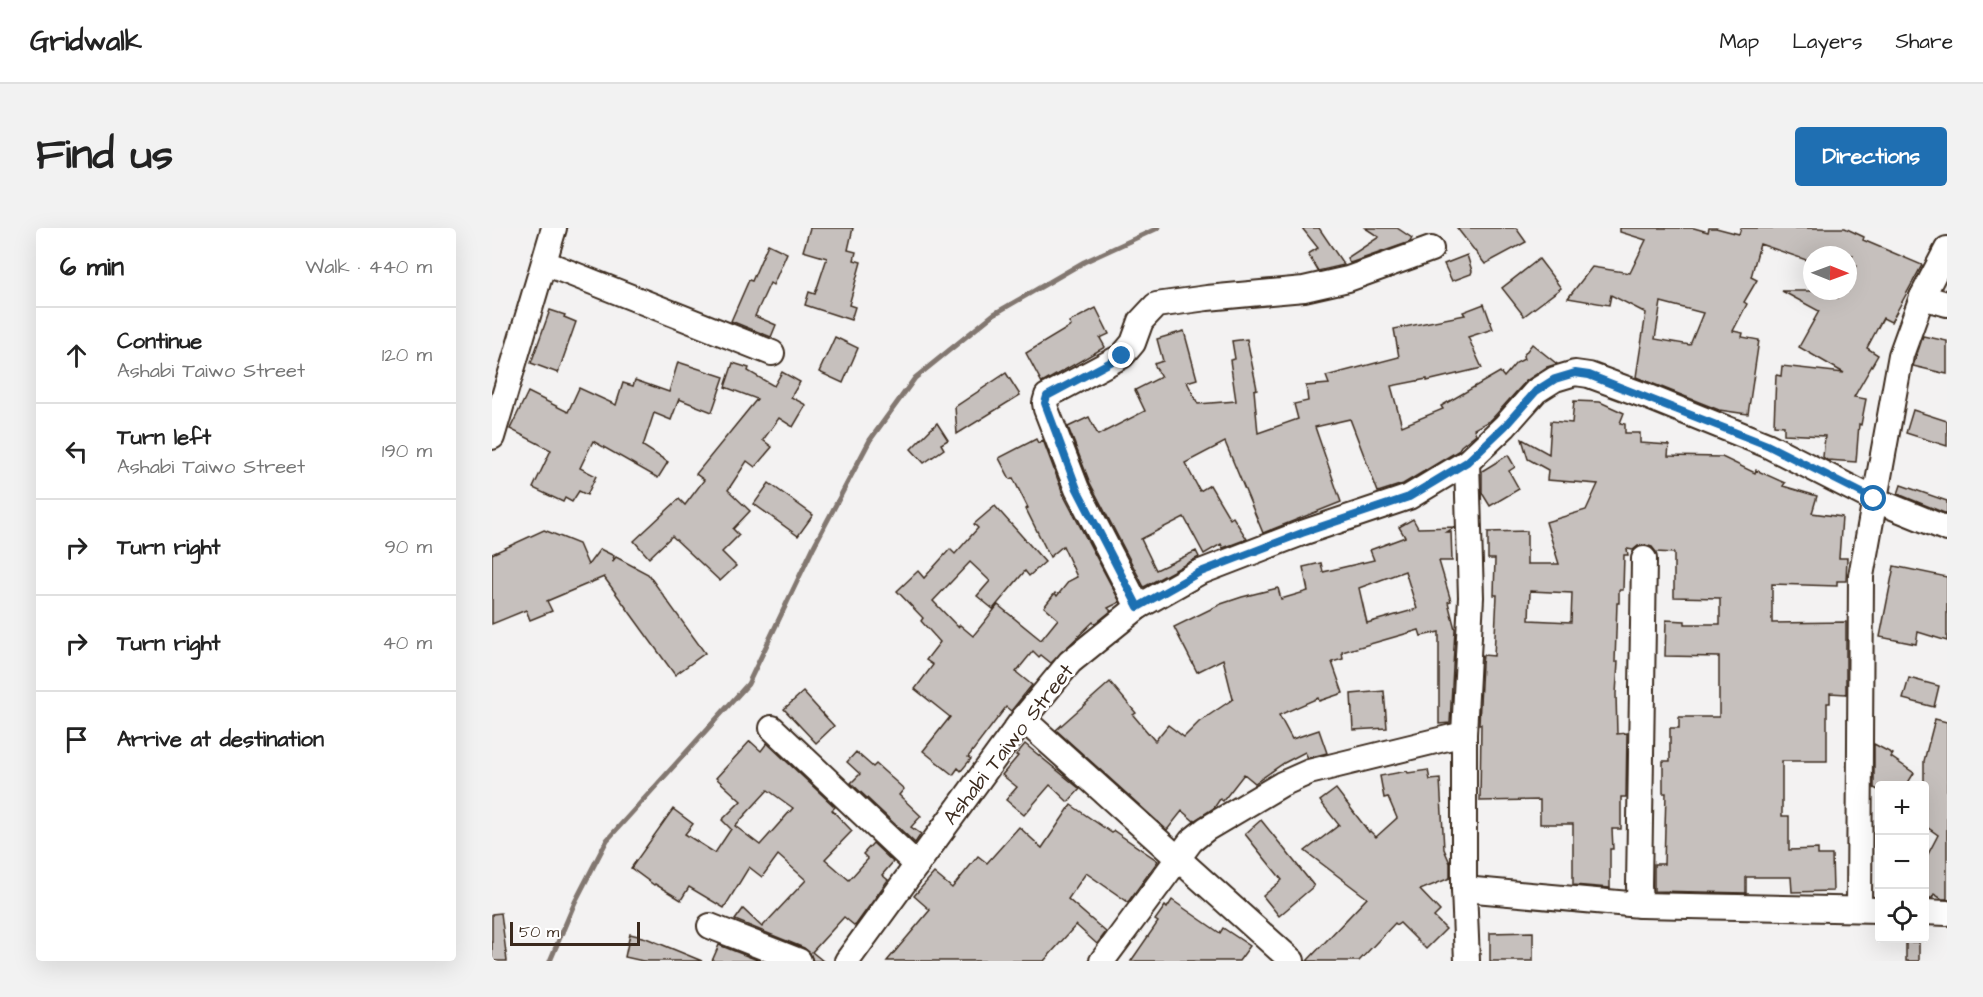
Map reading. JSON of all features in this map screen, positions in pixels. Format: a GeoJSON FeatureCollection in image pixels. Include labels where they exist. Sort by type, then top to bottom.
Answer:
{"type":"FeatureCollection","features":[{"type":"Feature","properties":{"kind":"street"},"geometry":{"type":"LineString","coordinates":[[492,437],[554,228]]}},
{"type":"Feature","properties":{"kind":"street"},"geometry":{"type":"LineString","coordinates":[[1138,607],[1077,489],[1046,409],[1047,396],[1122,356],[1132,344],[1141,321],[1156,305],[1207,298],[1304,290],[1357,276],[1431,249]]}},
{"type":"Feature","properties":{"kind":"street"},"geometry":{"type":"LineString","coordinates":[[1464,889],[1640,905],[1869,909],[1861,576],[1901,356],[1922,297],[1947,249]]}},
{"type":"Feature","properties":{"kind":"street"},"geometry":{"type":"LineString","coordinates":[[545,263],[772,353]]}},
{"type":"Feature","properties":{"kind":"street"},"geometry":{"type":"LineString","coordinates":[[1922,297],[1947,304]]}},
{"type":"Feature","properties":{"kind":"street","name":"Ashabi Taiwo Street"},"geometry":{"type":"LineString","coordinates":[[847,961],[1023,719],[1070,662],[1138,607],[1198,573],[1302,533],[1409,497],[1467,462],[1505,426],[1536,391],[1555,379],[1575,373],[1589,375],[1767,445],[1874,499],[1947,529]]}},
{"type":"Feature","properties":{"kind":"street"},"geometry":{"type":"LineString","coordinates":[[1467,462],[1471,597],[1464,734],[1464,889],[1467,961]]}},
{"type":"Feature","properties":{"kind":"street"},"geometry":{"type":"LineString","coordinates":[[1640,905],[1638,886],[1644,559]]}},
{"type":"Feature","properties":{"kind":"street"},"geometry":{"type":"LineString","coordinates":[[1023,719],[1292,961]]}},
{"type":"Feature","properties":{"kind":"street"},"geometry":{"type":"LineString","coordinates":[[772,728],[917,865]]}},
{"type":"Feature","properties":{"kind":"street"},"geometry":{"type":"LineString","coordinates":[[1102,961],[1191,841],[1206,829],[1282,784],[1309,772],[1464,734]]}},
{"type":"Feature","properties":{"kind":"street"},"geometry":{"type":"LineString","coordinates":[[1929,912],[1947,913]]}},
{"type":"Feature","properties":{"kind":"street"},"geometry":{"type":"LineString","coordinates":[[710,926],[799,961]]}},
{"type":"Feature","properties":{"kind":"building"},"geometry":{"type":"Polygon","coordinates":[[[810,228],[853,228],[848,250],[856,252],[854,260],[861,262],[849,305],[855,307],[851,320],[805,305],[809,292],[815,294],[827,258],[803,251],[810,228]]]}},
{"type":"Feature","properties":{"kind":"building"},"geometry":{"type":"Polygon","coordinates":[[[1302,228],[1319,228],[1344,265],[1318,271],[1308,254],[1318,248],[1302,228]]]}},
{"type":"Feature","properties":{"kind":"building"},"geometry":{"type":"Polygon","coordinates":[[[1365,228],[1397,228],[1412,238],[1410,242],[1350,263],[1347,258],[1379,237],[1365,228]]]}},
{"type":"Feature","properties":{"kind":"building"},"geometry":{"type":"Polygon","coordinates":[[[1457,228],[1516,228],[1526,242],[1485,264],[1457,228]]]}},
{"type":"Feature","properties":{"kind":"building"},"geometry":{"type":"Polygon","coordinates":[[[1620,228],[1694,228],[1708,232],[1709,228],[1716,228],[1739,234],[1741,228],[1845,228],[1864,237],[1863,240],[1922,265],[1891,322],[1883,318],[1867,348],[1878,355],[1854,397],[1866,399],[1861,425],[1859,424],[1856,462],[1827,460],[1823,457],[1825,436],[1784,434],[1784,426],[1774,425],[1776,375],[1781,376],[1782,366],[1844,373],[1799,347],[1819,311],[1782,291],[1803,291],[1803,300],[1857,300],[1857,246],[1803,246],[1803,259],[1760,244],[1751,277],[1757,280],[1744,302],[1747,304],[1733,331],[1743,333],[1742,337],[1759,340],[1748,414],[1719,410],[1636,377],[1646,313],[1611,295],[1609,305],[1568,298],[1592,267],[1630,273],[1646,240],[1620,232],[1620,228]],[[1661,302],[1655,339],[1690,345],[1703,313],[1661,302]]]}},
{"type":"Feature","properties":{"kind":"building"},"geometry":{"type":"Polygon","coordinates":[[[768,244],[787,253],[773,285],[770,283],[755,316],[776,325],[771,337],[731,321],[768,244]]]}},
{"type":"Feature","properties":{"kind":"building"},"geometry":{"type":"Polygon","coordinates":[[[1467,255],[1471,274],[1452,281],[1444,264],[1467,255]]]}},
{"type":"Feature","properties":{"kind":"building"},"geometry":{"type":"Polygon","coordinates":[[[1539,259],[1561,288],[1524,316],[1502,288],[1539,259]]]}},
{"type":"Feature","properties":{"kind":"building"},"geometry":{"type":"Polygon","coordinates":[[[1484,304],[1493,329],[1468,337],[1482,368],[1427,381],[1427,379],[1391,386],[1402,426],[1443,409],[1441,406],[1500,372],[1504,377],[1516,363],[1524,359],[1523,356],[1532,344],[1557,364],[1547,367],[1526,381],[1491,420],[1474,429],[1476,434],[1458,451],[1403,484],[1378,492],[1350,419],[1315,427],[1341,502],[1263,533],[1225,442],[1185,463],[1200,491],[1210,485],[1230,519],[1233,517],[1247,539],[1223,548],[1221,544],[1204,554],[1184,517],[1141,539],[1156,570],[1196,551],[1199,557],[1144,587],[1090,483],[1068,427],[1089,417],[1098,435],[1145,411],[1135,390],[1161,377],[1154,364],[1163,361],[1157,339],[1184,331],[1197,379],[1187,382],[1198,404],[1236,401],[1230,360],[1235,359],[1232,341],[1247,339],[1257,389],[1254,390],[1258,433],[1298,419],[1294,404],[1308,401],[1306,386],[1329,384],[1326,376],[1399,357],[1394,329],[1465,315],[1463,312],[1484,304]]]}},
{"type":"Feature","properties":{"kind":"building"},"geometry":{"type":"Polygon","coordinates":[[[1096,308],[1109,334],[1100,338],[1105,347],[1042,383],[1026,353],[1071,326],[1069,322],[1096,308]]]}},
{"type":"Feature","properties":{"kind":"building"},"geometry":{"type":"Polygon","coordinates":[[[550,310],[576,322],[558,373],[531,363],[550,310]]]}},
{"type":"Feature","properties":{"kind":"building"},"geometry":{"type":"Polygon","coordinates":[[[1923,336],[1947,341],[1947,374],[1913,366],[1923,336]]]}},
{"type":"Feature","properties":{"kind":"building"},"geometry":{"type":"Polygon","coordinates":[[[835,337],[858,348],[843,383],[819,372],[835,337]]]}},
{"type":"Feature","properties":{"kind":"building"},"geometry":{"type":"Polygon","coordinates":[[[678,362],[724,377],[712,412],[679,399],[671,420],[654,413],[643,446],[668,462],[658,478],[593,441],[580,468],[596,476],[587,495],[579,491],[572,502],[565,498],[563,502],[533,488],[551,450],[510,429],[528,392],[568,412],[579,388],[616,405],[623,383],[633,386],[635,380],[669,392],[678,362]]]}},
{"type":"Feature","properties":{"kind":"building"},"geometry":{"type":"Polygon","coordinates":[[[733,363],[749,368],[748,371],[774,386],[782,372],[800,382],[791,397],[806,405],[793,427],[779,418],[763,440],[772,447],[755,467],[747,461],[728,490],[750,511],[733,529],[739,535],[722,552],[736,566],[720,581],[672,536],[649,558],[634,541],[679,499],[685,505],[704,480],[696,474],[757,399],[725,387],[733,363]]]}},
{"type":"Feature","properties":{"kind":"building"},"geometry":{"type":"Polygon","coordinates":[[[1006,373],[1020,395],[957,434],[955,407],[1006,373]]]}},
{"type":"Feature","properties":{"kind":"building"},"geometry":{"type":"Polygon","coordinates":[[[1574,401],[1600,402],[1624,413],[1620,423],[1625,424],[1625,433],[1640,433],[1640,443],[1669,445],[1668,456],[1722,457],[1755,473],[1756,470],[1785,483],[1783,486],[1817,496],[1812,513],[1842,517],[1839,558],[1847,558],[1846,581],[1837,581],[1837,586],[1772,584],[1772,623],[1846,622],[1846,694],[1830,693],[1830,703],[1827,703],[1827,761],[1782,761],[1782,816],[1789,816],[1789,850],[1818,849],[1818,855],[1832,855],[1833,891],[1792,892],[1791,877],[1746,877],[1746,893],[1654,891],[1654,864],[1664,864],[1666,793],[1663,793],[1663,761],[1670,761],[1670,728],[1679,728],[1679,717],[1719,717],[1719,657],[1665,656],[1666,620],[1685,621],[1685,624],[1720,624],[1720,598],[1674,597],[1674,553],[1656,552],[1652,547],[1645,545],[1633,550],[1627,549],[1628,555],[1624,555],[1623,590],[1619,590],[1619,603],[1617,603],[1615,662],[1618,662],[1617,734],[1627,733],[1626,797],[1621,797],[1621,829],[1612,829],[1610,888],[1573,885],[1573,824],[1540,824],[1540,800],[1480,801],[1481,724],[1479,724],[1482,664],[1483,655],[1494,656],[1497,595],[1494,595],[1495,559],[1488,559],[1488,532],[1527,531],[1527,564],[1559,564],[1546,522],[1586,510],[1598,484],[1547,480],[1548,470],[1528,459],[1522,439],[1549,454],[1551,421],[1572,423],[1574,401]],[[1530,591],[1529,620],[1571,622],[1572,593],[1530,591]]]}},
{"type":"Feature","properties":{"kind":"building"},"geometry":{"type":"Polygon","coordinates":[[[1913,410],[1947,421],[1947,446],[1906,433],[1913,410]]]}},
{"type":"Feature","properties":{"kind":"building"},"geometry":{"type":"Polygon","coordinates":[[[937,423],[948,440],[941,444],[944,449],[924,463],[911,449],[937,423]]]}},
{"type":"Feature","properties":{"kind":"building"},"geometry":{"type":"Polygon","coordinates":[[[1036,439],[1038,443],[1043,440],[1064,496],[1120,602],[1108,608],[1111,611],[1095,624],[1093,622],[1051,663],[1033,651],[1016,672],[1032,685],[1011,711],[1006,707],[968,757],[971,759],[961,771],[958,768],[953,775],[923,751],[950,717],[915,689],[933,665],[926,660],[940,642],[921,621],[923,618],[897,591],[918,571],[924,578],[950,549],[955,554],[978,528],[974,524],[995,506],[1045,562],[1029,576],[1025,571],[993,609],[977,596],[990,581],[970,562],[933,601],[958,627],[960,625],[973,636],[998,605],[1041,640],[1058,619],[1044,607],[1055,593],[1057,596],[1069,581],[1077,577],[1063,546],[1050,557],[1013,478],[1010,479],[999,458],[1036,439]]]}},
{"type":"Feature","properties":{"kind":"building"},"geometry":{"type":"Polygon","coordinates":[[[1508,455],[1515,467],[1509,471],[1519,489],[1490,506],[1482,493],[1482,471],[1508,455]]]}},
{"type":"Feature","properties":{"kind":"building"},"geometry":{"type":"Polygon","coordinates":[[[769,483],[813,515],[798,536],[754,504],[769,483]]]}},
{"type":"Feature","properties":{"kind":"building"},"geometry":{"type":"Polygon","coordinates":[[[1901,485],[1947,501],[1947,514],[1898,494],[1901,485]]]}},
{"type":"Feature","properties":{"kind":"building"},"geometry":{"type":"Polygon","coordinates":[[[1413,519],[1418,528],[1455,527],[1447,532],[1451,532],[1452,561],[1439,561],[1451,601],[1448,602],[1455,629],[1450,723],[1439,724],[1439,632],[1421,636],[1419,630],[1342,652],[1343,659],[1332,662],[1343,693],[1319,701],[1318,698],[1279,715],[1292,739],[1319,730],[1327,753],[1308,758],[1305,752],[1255,783],[1244,774],[1223,801],[1220,799],[1214,808],[1194,821],[1182,811],[1167,830],[1056,730],[1110,682],[1136,713],[1133,715],[1155,741],[1168,725],[1184,737],[1199,722],[1233,699],[1223,659],[1197,672],[1174,627],[1221,604],[1242,597],[1278,588],[1281,599],[1308,591],[1303,567],[1321,563],[1323,572],[1374,560],[1370,550],[1405,537],[1399,527],[1413,519]],[[1405,571],[1359,588],[1367,623],[1417,609],[1405,571]]]}},
{"type":"Feature","properties":{"kind":"building"},"geometry":{"type":"Polygon","coordinates":[[[544,530],[579,544],[588,565],[600,549],[614,556],[612,562],[616,557],[648,574],[705,653],[675,675],[604,577],[547,601],[552,611],[530,620],[526,610],[492,624],[492,554],[544,530]]]}},
{"type":"Feature","properties":{"kind":"building"},"geometry":{"type":"Polygon","coordinates":[[[1894,566],[1947,577],[1947,641],[1918,632],[1916,644],[1880,637],[1894,566]]]}},
{"type":"Feature","properties":{"kind":"building"},"geometry":{"type":"Polygon","coordinates":[[[1909,678],[1939,686],[1934,707],[1903,699],[1909,678]]]}},
{"type":"Feature","properties":{"kind":"building"},"geometry":{"type":"Polygon","coordinates":[[[1384,691],[1387,728],[1353,730],[1351,694],[1384,691]]]}},
{"type":"Feature","properties":{"kind":"building"},"geometry":{"type":"Polygon","coordinates":[[[803,692],[834,726],[816,743],[784,709],[803,692]]]}},
{"type":"Feature","properties":{"kind":"building"},"geometry":{"type":"Polygon","coordinates":[[[1935,719],[1947,722],[1947,899],[1934,894],[1932,898],[1929,898],[1929,852],[1938,835],[1929,829],[1929,781],[1924,781],[1924,761],[1935,719]]]}},
{"type":"Feature","properties":{"kind":"building"},"geometry":{"type":"Polygon","coordinates":[[[750,741],[761,751],[767,743],[835,807],[832,810],[852,831],[825,859],[849,880],[868,859],[863,854],[873,843],[893,862],[882,875],[888,880],[855,926],[844,917],[812,952],[823,961],[813,961],[810,953],[804,948],[735,920],[743,909],[762,927],[806,880],[778,855],[762,877],[749,867],[724,908],[689,887],[681,900],[654,885],[631,868],[673,809],[693,824],[685,834],[715,853],[731,829],[722,820],[741,801],[716,778],[750,741]],[[768,790],[735,826],[760,845],[793,808],[768,790]]]}},
{"type":"Feature","properties":{"kind":"building"},"geometry":{"type":"Polygon","coordinates":[[[1025,744],[1080,789],[1068,802],[1050,785],[1024,815],[1006,800],[1017,787],[1002,775],[1025,744]]]}},
{"type":"Feature","properties":{"kind":"building"},"geometry":{"type":"Polygon","coordinates":[[[1874,744],[1893,754],[1891,757],[1914,773],[1909,781],[1875,781],[1874,788],[1874,744]]]}},
{"type":"Feature","properties":{"kind":"building"},"geometry":{"type":"Polygon","coordinates":[[[856,752],[873,767],[876,764],[904,789],[899,795],[921,816],[911,827],[921,834],[915,843],[851,783],[860,774],[847,762],[856,752]]]}},
{"type":"Feature","properties":{"kind":"building"},"geometry":{"type":"Polygon","coordinates":[[[1428,770],[1430,780],[1440,779],[1444,849],[1450,863],[1450,878],[1420,890],[1440,911],[1434,917],[1446,929],[1426,949],[1400,923],[1397,925],[1395,923],[1359,961],[1307,961],[1367,898],[1305,851],[1339,825],[1320,801],[1336,789],[1369,832],[1376,837],[1397,818],[1388,797],[1384,798],[1380,776],[1428,770]]]}},
{"type":"Feature","properties":{"kind":"building"},"geometry":{"type":"Polygon","coordinates":[[[1071,805],[1158,861],[1128,902],[1086,873],[1068,899],[1106,932],[1097,944],[1076,925],[1044,961],[887,961],[930,910],[914,896],[934,873],[952,888],[978,856],[987,863],[1019,827],[1042,848],[1071,805]]]}},
{"type":"Feature","properties":{"kind":"building"},"geometry":{"type":"Polygon","coordinates":[[[1261,820],[1314,886],[1279,916],[1263,896],[1282,880],[1245,834],[1261,820]]]}},
{"type":"Feature","properties":{"kind":"building"},"geometry":{"type":"Polygon","coordinates":[[[1172,900],[1220,933],[1223,928],[1250,946],[1239,961],[1131,961],[1158,922],[1155,920],[1172,900]]]}},
{"type":"Feature","properties":{"kind":"building"},"geometry":{"type":"Polygon","coordinates":[[[501,913],[507,961],[492,961],[492,914],[501,913]]]}},
{"type":"Feature","properties":{"kind":"building"},"geometry":{"type":"Polygon","coordinates":[[[1533,932],[1533,961],[1490,961],[1490,933],[1533,932]]]}},
{"type":"Feature","properties":{"kind":"building"},"geometry":{"type":"Polygon","coordinates":[[[630,934],[646,938],[702,961],[643,961],[625,957],[630,934]]]}},
{"type":"Feature","properties":{"kind":"building"},"geometry":{"type":"Polygon","coordinates":[[[1906,943],[1919,943],[1919,961],[1906,961],[1906,943]]]}},
{"type":"Feature","properties":{"kind":"building"},"geometry":{"type":"Polygon","coordinates":[[[719,945],[760,961],[712,961],[719,945]]]}},
{"type":"Feature","properties":{"kind":"waterway"},"geometry":{"type":"LineString","coordinates":[[550,961],[575,902],[607,840],[748,684],[814,546],[870,440],[915,378],[994,314],[1084,262],[1158,228]]}},
{"type":"Feature","properties":{"kind":"route"},"geometry":{"type":"LineString","coordinates":[[1122,356],[1047,396],[1045,403],[1077,489],[1138,607],[1198,573],[1302,533],[1409,497],[1467,462],[1505,426],[1536,391],[1555,379],[1575,373],[1589,375],[1646,396],[1767,445],[1874,499]]}}]}
